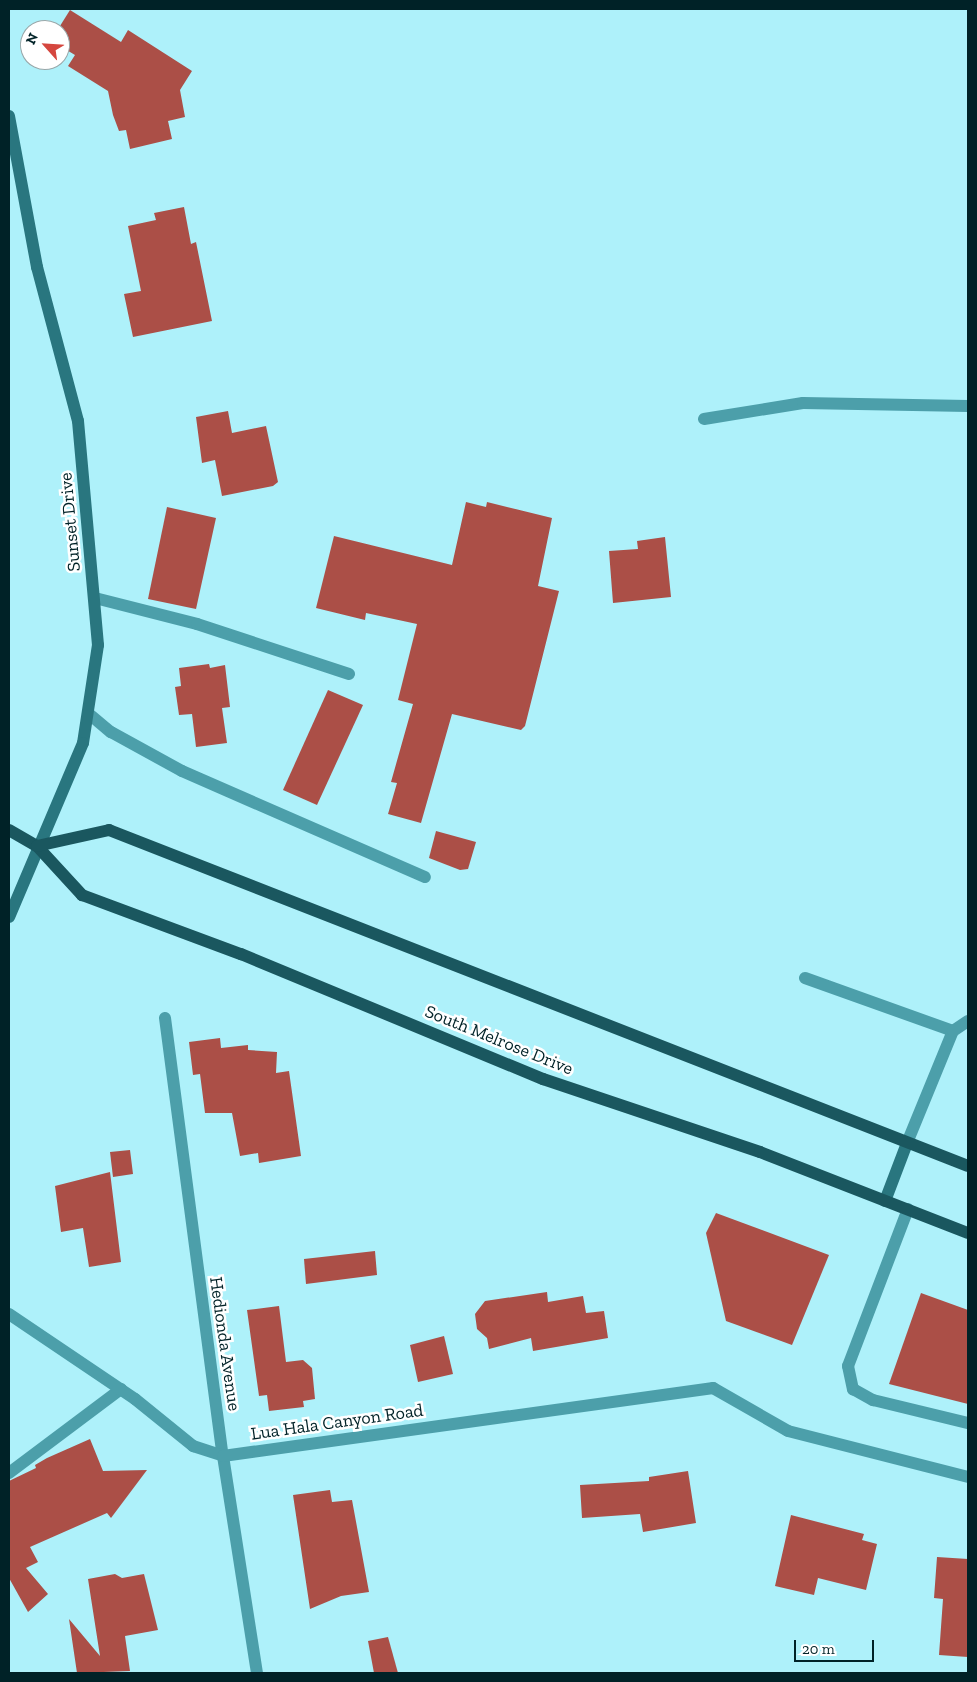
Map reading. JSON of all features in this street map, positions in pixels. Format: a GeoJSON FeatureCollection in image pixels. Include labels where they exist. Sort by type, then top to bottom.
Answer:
{"type":"FeatureCollection","features":[{"type":"Feature","properties":{"kind":"main road","name":"Sunset Drive"},"geometry":{"type":"LineString","coordinates":[[9,116],[37,267],[78,421],[98,645],[83,743],[37,846],[9,917]]}},
{"type":"Feature","properties":{"kind":"main road","name":"South Melrose Drive"},"geometry":{"type":"LineString","coordinates":[[9,830],[37,846],[82,895],[241,954],[544,1079],[760,1152],[968,1233]]}},
{"type":"Feature","properties":{"kind":"main road"},"geometry":{"type":"LineString","coordinates":[[37,846],[109,830],[968,1166]]}},
{"type":"Feature","properties":{"kind":"main road"},"geometry":{"type":"LineString","coordinates":[[885,1201],[908,1143]]}},
{"type":"Feature","properties":{"kind":"street"},"geometry":{"type":"LineString","coordinates":[[704,419],[802,403],[968,406]]}},
{"type":"Feature","properties":{"kind":"street"},"geometry":{"type":"LineString","coordinates":[[94,598],[196,624],[349,674]]}},
{"type":"Feature","properties":{"kind":"street"},"geometry":{"type":"LineString","coordinates":[[88,713],[111,732],[182,771],[425,877]]}},
{"type":"Feature","properties":{"kind":"street"},"geometry":{"type":"LineString","coordinates":[[805,978],[953,1031]]}},
{"type":"Feature","properties":{"kind":"street","name":"Hedionda Avenue"},"geometry":{"type":"LineString","coordinates":[[164,1018],[223,1456],[257,1673]]}},
{"type":"Feature","properties":{"kind":"street"},"geometry":{"type":"LineString","coordinates":[[908,1143],[953,1031],[968,1021]]}},
{"type":"Feature","properties":{"kind":"street"},"geometry":{"type":"LineString","coordinates":[[908,1209],[848,1366],[853,1389],[873,1400],[968,1423]]}},
{"type":"Feature","properties":{"kind":"street","name":"Lua Hala Canyon Road"},"geometry":{"type":"LineString","coordinates":[[9,1314],[121,1389],[193,1446],[223,1456],[713,1388],[788,1431],[968,1477]]}},
{"type":"Feature","properties":{"kind":"street"},"geometry":{"type":"LineString","coordinates":[[9,1472],[121,1389]]}},
{"type":"Feature","properties":{"kind":"building"},"geometry":{"type":"Polygon","coordinates":[[[70,10],[121,42],[128,30],[192,71],[180,90],[185,117],[168,121],[172,139],[130,149],[126,130],[119,131],[113,115],[108,91],[70,67],[70,63],[75,55],[70,52],[70,20],[64,20],[70,10]]]}},
{"type":"Feature","properties":{"kind":"building"},"geometry":{"type":"Polygon","coordinates":[[[184,207],[191,244],[196,242],[212,321],[133,337],[124,294],[141,291],[128,226],[156,220],[154,213],[184,207]]]}},
{"type":"Feature","properties":{"kind":"building"},"geometry":{"type":"Polygon","coordinates":[[[228,411],[232,433],[266,426],[278,482],[273,486],[222,496],[215,460],[202,463],[196,417],[228,411]]]}},
{"type":"Feature","properties":{"kind":"building"},"geometry":{"type":"Polygon","coordinates":[[[466,502],[486,507],[487,502],[552,518],[538,586],[559,591],[525,726],[521,730],[452,714],[421,823],[388,814],[397,783],[391,782],[413,704],[398,700],[417,624],[366,613],[365,620],[316,608],[334,536],[452,565],[466,502]]]}},
{"type":"Feature","properties":{"kind":"building"},"geometry":{"type":"Polygon","coordinates":[[[167,507],[216,518],[196,609],[148,599],[167,507]]]}},
{"type":"Feature","properties":{"kind":"building"},"geometry":{"type":"Polygon","coordinates":[[[665,537],[671,597],[613,603],[609,551],[638,549],[637,541],[665,537]]]}},
{"type":"Feature","properties":{"kind":"building"},"geometry":{"type":"Polygon","coordinates":[[[209,664],[210,668],[225,665],[230,707],[222,708],[227,743],[196,747],[192,714],[179,715],[175,687],[181,686],[179,668],[209,664]]]}},
{"type":"Feature","properties":{"kind":"building"},"geometry":{"type":"Polygon","coordinates":[[[328,690],[363,705],[317,805],[283,790],[328,690]]]}},
{"type":"Feature","properties":{"kind":"building"},"geometry":{"type":"Polygon","coordinates":[[[436,831],[476,842],[468,869],[460,870],[429,858],[436,831]]]}},
{"type":"Feature","properties":{"kind":"building"},"geometry":{"type":"Polygon","coordinates":[[[220,1038],[221,1048],[248,1045],[248,1050],[277,1052],[276,1073],[289,1071],[301,1156],[259,1163],[258,1153],[240,1156],[232,1113],[205,1113],[200,1074],[193,1075],[189,1042],[220,1038]]]}},
{"type":"Feature","properties":{"kind":"building"},"geometry":{"type":"Polygon","coordinates":[[[130,1150],[133,1174],[113,1177],[110,1152],[130,1150]]]}},
{"type":"Feature","properties":{"kind":"building"},"geometry":{"type":"Polygon","coordinates":[[[110,1172],[121,1262],[89,1267],[83,1228],[61,1232],[55,1186],[110,1172]]]}},
{"type":"Feature","properties":{"kind":"building"},"geometry":{"type":"Polygon","coordinates":[[[716,1213],[829,1255],[792,1345],[726,1321],[706,1233],[716,1213]]]}},
{"type":"Feature","properties":{"kind":"building"},"geometry":{"type":"Polygon","coordinates":[[[375,1251],[377,1275],[306,1284],[304,1259],[375,1251]]]}},
{"type":"Feature","properties":{"kind":"building"},"geometry":{"type":"Polygon","coordinates":[[[547,1292],[548,1302],[583,1296],[586,1313],[604,1311],[608,1338],[533,1351],[531,1338],[489,1349],[487,1338],[477,1329],[475,1314],[485,1301],[547,1292]]]}},
{"type":"Feature","properties":{"kind":"building"},"geometry":{"type":"Polygon","coordinates":[[[921,1293],[968,1310],[968,1404],[889,1384],[921,1293]]]}},
{"type":"Feature","properties":{"kind":"building"},"geometry":{"type":"Polygon","coordinates":[[[279,1306],[286,1362],[303,1360],[312,1368],[315,1399],[303,1401],[304,1407],[269,1411],[267,1395],[259,1396],[247,1310],[279,1306]]]}},
{"type":"Feature","properties":{"kind":"building"},"geometry":{"type":"Polygon","coordinates":[[[444,1336],[453,1374],[418,1382],[410,1345],[444,1336]]]}},
{"type":"Feature","properties":{"kind":"building"},"geometry":{"type":"Polygon","coordinates":[[[90,1439],[103,1471],[147,1470],[111,1518],[107,1513],[30,1547],[38,1562],[26,1568],[48,1594],[28,1612],[9,1578],[9,1481],[36,1468],[35,1465],[47,1458],[90,1439]]]}},
{"type":"Feature","properties":{"kind":"building"},"geometry":{"type":"Polygon","coordinates":[[[688,1471],[696,1523],[643,1532],[640,1514],[582,1518],[580,1485],[649,1481],[649,1477],[688,1471]]]}},
{"type":"Feature","properties":{"kind":"building"},"geometry":{"type":"Polygon","coordinates":[[[330,1490],[332,1502],[352,1500],[369,1592],[341,1596],[310,1609],[293,1495],[330,1490]]]}},
{"type":"Feature","properties":{"kind":"building"},"geometry":{"type":"Polygon","coordinates":[[[791,1515],[864,1534],[862,1540],[877,1544],[866,1590],[818,1578],[814,1595],[775,1586],[791,1515]]]}},
{"type":"Feature","properties":{"kind":"building"},"geometry":{"type":"Polygon","coordinates":[[[937,1557],[968,1559],[968,1657],[939,1655],[943,1599],[934,1598],[937,1557]]]}},
{"type":"Feature","properties":{"kind":"building"},"geometry":{"type":"Polygon","coordinates":[[[115,1574],[122,1578],[144,1574],[158,1630],[125,1636],[130,1671],[77,1673],[69,1619],[100,1656],[88,1579],[115,1574]]]}},
{"type":"Feature","properties":{"kind":"building"},"geometry":{"type":"Polygon","coordinates":[[[388,1637],[398,1673],[374,1673],[368,1641],[388,1637]]]}}]}
